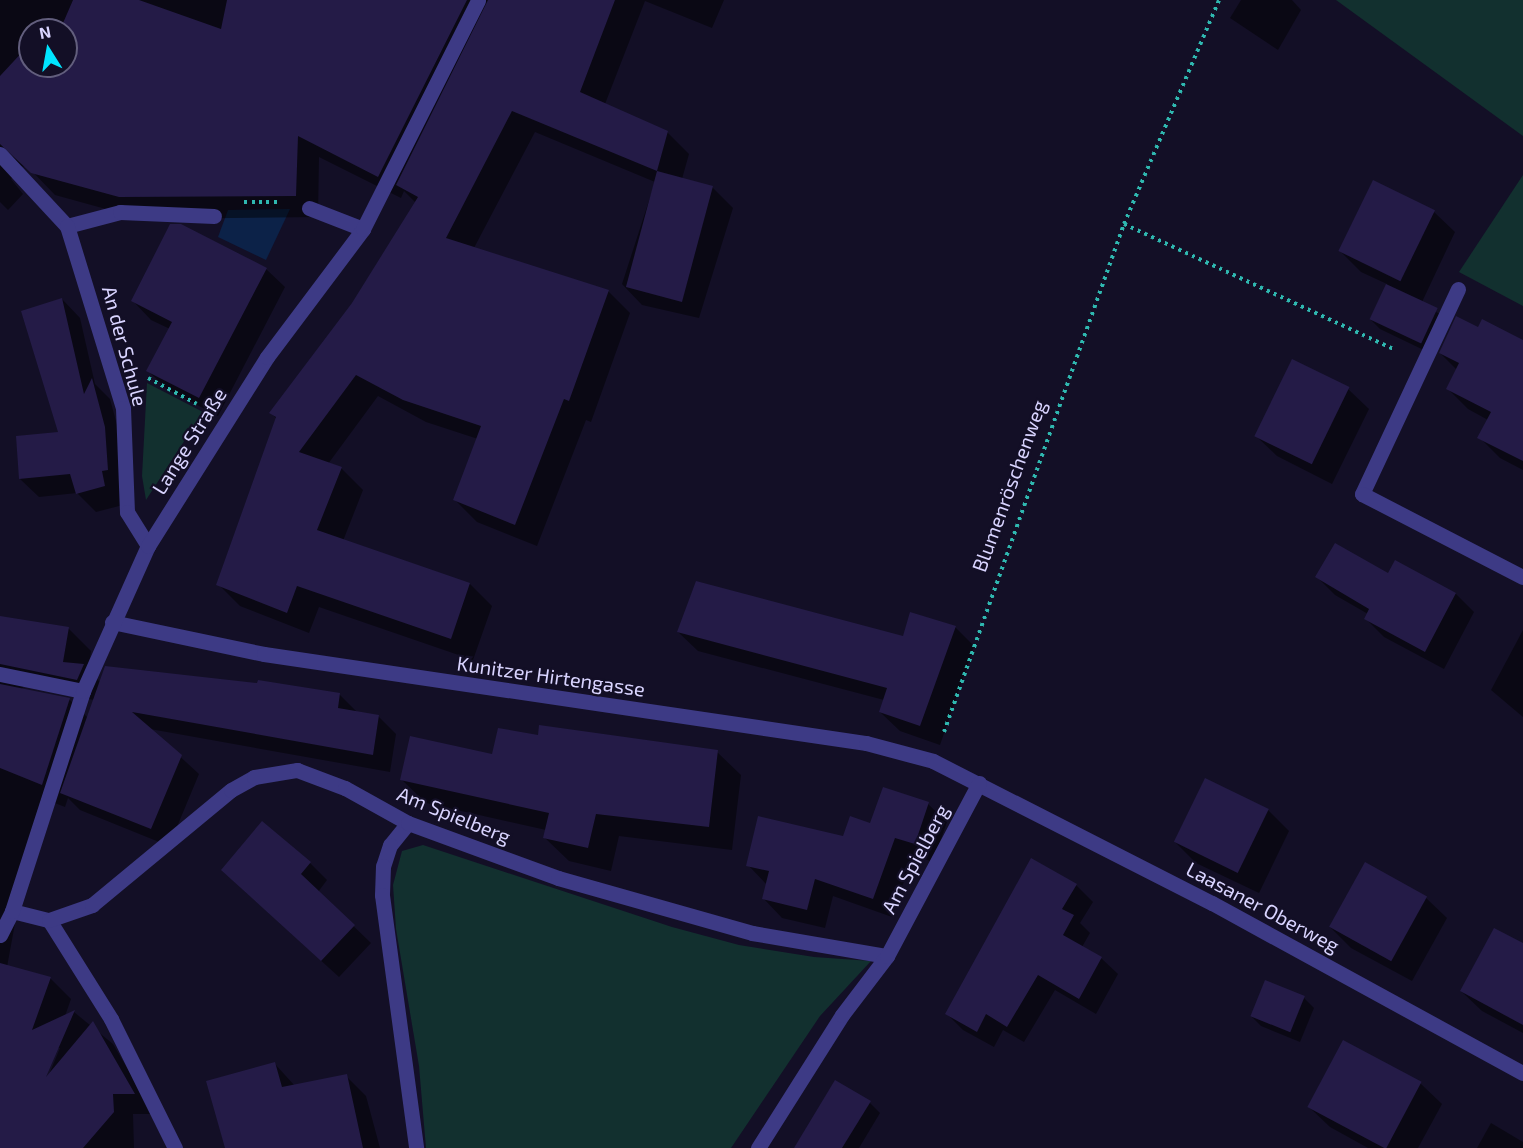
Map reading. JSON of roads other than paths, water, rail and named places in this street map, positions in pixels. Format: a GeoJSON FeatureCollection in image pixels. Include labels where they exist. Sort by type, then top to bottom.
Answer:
{"type":"FeatureCollection","features":[{"type":"Feature","properties":{"kind":"street","name":"Lange Straße"},"geometry":{"type":"LineString","coordinates":[[0,935],[12,911],[83,691],[148,546],[267,357],[363,229],[478,0]]}},
{"type":"Feature","properties":{"kind":"street","name":"An der Schule"},"geometry":{"type":"LineString","coordinates":[[0,154],[67,226],[123,408],[127,512],[148,546]]}},
{"type":"Feature","properties":{"kind":"street"},"geometry":{"type":"LineString","coordinates":[[309,208],[363,229]]}},
{"type":"Feature","properties":{"kind":"street"},"geometry":{"type":"LineString","coordinates":[[67,226],[120,212],[214,216]]}},
{"type":"Feature","properties":{"kind":"street"},"geometry":{"type":"LineString","coordinates":[[1458,289],[1420,362],[1362,494],[1523,577]]}},
{"type":"Feature","properties":{"kind":"street","name":"Kunitzer Hirtengasse"},"geometry":{"type":"LineString","coordinates":[[112,622],[264,654],[866,743],[933,761],[979,783]]}},
{"type":"Feature","properties":{"kind":"street"},"geometry":{"type":"LineString","coordinates":[[0,674],[83,691]]}},
{"type":"Feature","properties":{"kind":"street","name":"Am Spielberg"},"geometry":{"type":"LineString","coordinates":[[49,920],[92,905],[231,790],[275,771],[316,774],[408,823],[558,878],[752,933],[887,956]]}},
{"type":"Feature","properties":{"kind":"street","name":"Am Spielberg"},"geometry":{"type":"LineString","coordinates":[[758,1148],[842,1015],[887,956],[979,783]]}},
{"type":"Feature","properties":{"kind":"street","name":"Laasaner Oberweg"},"geometry":{"type":"LineString","coordinates":[[979,783],[1442,1025],[1523,1073]]}},
{"type":"Feature","properties":{"kind":"street"},"geometry":{"type":"LineString","coordinates":[[408,823],[390,845],[383,866],[382,895],[416,1148]]}},
{"type":"Feature","properties":{"kind":"street"},"geometry":{"type":"LineString","coordinates":[[12,911],[49,920],[111,1018],[175,1148]]}},
{"type":"Feature","properties":{"kind":"water"},"geometry":{"type":"Polygon","coordinates":[[[290,209],[266,260],[218,237],[228,210],[290,209]]]}}]}
